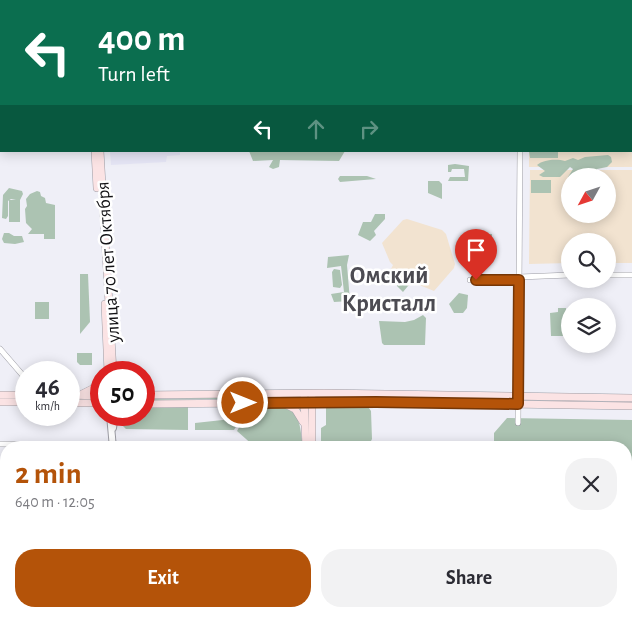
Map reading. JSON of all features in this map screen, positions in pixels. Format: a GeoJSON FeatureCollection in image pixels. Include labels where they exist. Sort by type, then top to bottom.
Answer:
{"type":"FeatureCollection","features":[{"type":"Feature","properties":{"kind":"main road","name":"улица 70 лет Октября"},"geometry":{"type":"LineString","coordinates":[[95,152],[110,361]]}},
{"type":"Feature","properties":{"kind":"main road","name":"улица 70 лет Октября"},"geometry":{"type":"LineString","coordinates":[[100,152],[110,361]]}},
{"type":"Feature","properties":{"kind":"main road"},"geometry":{"type":"LineString","coordinates":[[0,395],[15,394]]}},
{"type":"Feature","properties":{"kind":"main road"},"geometry":{"type":"LineString","coordinates":[[304,394],[305,441]]}},
{"type":"Feature","properties":{"kind":"main road"},"geometry":{"type":"LineString","coordinates":[[312,394],[312,441]]}},
{"type":"Feature","properties":{"kind":"main road"},"geometry":{"type":"LineString","coordinates":[[155,395],[312,394],[518,400],[632,406]]}},
{"type":"Feature","properties":{"kind":"main road"},"geometry":{"type":"LineString","coordinates":[[155,404],[632,398]]}},
{"type":"Feature","properties":{"kind":"main road"},"geometry":{"type":"LineString","coordinates":[[0,402],[15,402]]}},
{"type":"Feature","properties":{"kind":"main road"},"geometry":{"type":"LineString","coordinates":[[277,403],[292,407],[300,414],[304,423]]}},
{"type":"Feature","properties":{"kind":"street"},"geometry":{"type":"LineString","coordinates":[[518,423],[520,152]]}},
{"type":"Feature","properties":{"kind":"street"},"geometry":{"type":"LineString","coordinates":[[616,275],[632,275]]}},
{"type":"Feature","properties":{"kind":"street"},"geometry":{"type":"LineString","coordinates":[[470,280],[561,276]]}},
{"type":"Feature","properties":{"kind":"street"},"geometry":{"type":"LineString","coordinates":[[0,349],[15,366]]}},
{"type":"Feature","properties":{"kind":"street"},"geometry":{"type":"LineString","coordinates":[[111,426],[113,441]]}},
{"type":"Feature","properties":{"kind":"street"},"geometry":{"type":"LineString","coordinates":[[112,434],[113,426]]}},
{"type":"Feature","properties":{"kind":"shaded area"},"geometry":{"type":"Polygon","coordinates":[[[110,152],[180,152],[180,155],[167,156],[166,162],[111,165],[110,152]]]}},
{"type":"Feature","properties":{"kind":"shaded area"},"geometry":{"type":"Polygon","coordinates":[[[529,152],[632,152],[632,167],[529,167],[529,152]]]}},
{"type":"Feature","properties":{"kind":"shaded area"},"geometry":{"type":"Polygon","coordinates":[[[530,170],[561,170],[561,223],[616,223],[616,170],[632,170],[632,263],[616,263],[616,233],[561,233],[561,263],[529,264],[530,170]]]}},
{"type":"Feature","properties":{"kind":"shaded area"},"geometry":{"type":"Polygon","coordinates":[[[407,219],[442,230],[446,234],[455,264],[454,268],[434,291],[412,282],[408,286],[391,269],[393,265],[382,243],[403,220],[407,219]]]}},
{"type":"Feature","properties":{"kind":"green space"},"geometry":{"type":"Polygon","coordinates":[[[249,152],[344,152],[339,161],[280,160],[279,167],[273,169],[269,167],[273,160],[253,161],[249,152]]]}},
{"type":"Feature","properties":{"kind":"green space"},"geometry":{"type":"Polygon","coordinates":[[[529,152],[558,152],[558,158],[530,158],[529,152]]]}},
{"type":"Feature","properties":{"kind":"green space"},"geometry":{"type":"Polygon","coordinates":[[[608,155],[611,157],[612,162],[607,167],[602,168],[561,168],[560,177],[543,177],[539,175],[545,171],[537,165],[543,162],[565,161],[573,158],[578,160],[585,157],[608,155]]]}},
{"type":"Feature","properties":{"kind":"green space"},"geometry":{"type":"Polygon","coordinates":[[[448,165],[469,166],[468,181],[448,181],[450,177],[465,177],[464,169],[452,169],[451,172],[448,172],[448,165]]]}},
{"type":"Feature","properties":{"kind":"green space"},"geometry":{"type":"Polygon","coordinates":[[[340,176],[367,176],[376,179],[340,182],[338,179],[340,176]]]}},
{"type":"Feature","properties":{"kind":"green space"},"geometry":{"type":"Polygon","coordinates":[[[531,180],[551,180],[551,193],[531,193],[531,180]]]}},
{"type":"Feature","properties":{"kind":"green space"},"geometry":{"type":"Polygon","coordinates":[[[428,181],[439,181],[442,184],[442,199],[428,193],[428,181]]]}},
{"type":"Feature","properties":{"kind":"green space"},"geometry":{"type":"Polygon","coordinates":[[[9,188],[22,191],[23,194],[20,200],[20,222],[9,222],[9,200],[8,216],[6,219],[2,218],[3,195],[9,188]]]}},
{"type":"Feature","properties":{"kind":"green space"},"geometry":{"type":"Polygon","coordinates":[[[37,191],[45,198],[46,203],[55,205],[55,239],[44,239],[44,234],[28,234],[32,229],[26,223],[26,199],[30,194],[37,191]]]}},
{"type":"Feature","properties":{"kind":"green space"},"geometry":{"type":"Polygon","coordinates":[[[375,214],[385,214],[385,219],[374,231],[376,235],[370,241],[358,235],[363,222],[371,222],[375,214]]]}},
{"type":"Feature","properties":{"kind":"green space"},"geometry":{"type":"Polygon","coordinates":[[[4,233],[22,236],[24,242],[15,244],[4,243],[2,239],[4,233]]]}},
{"type":"Feature","properties":{"kind":"green space"},"geometry":{"type":"Polygon","coordinates":[[[478,234],[492,234],[492,249],[481,249],[478,234]]]}},
{"type":"Feature","properties":{"kind":"green space"},"geometry":{"type":"Polygon","coordinates":[[[349,255],[347,265],[350,301],[334,302],[331,294],[344,292],[341,266],[327,268],[328,257],[349,255]]]}},
{"type":"Feature","properties":{"kind":"green space"},"geometry":{"type":"Polygon","coordinates":[[[334,269],[340,270],[342,285],[340,288],[333,287],[332,272],[334,269]]]}},
{"type":"Feature","properties":{"kind":"green space"},"geometry":{"type":"Polygon","coordinates":[[[388,269],[391,269],[400,278],[392,281],[384,274],[388,269]]]}},
{"type":"Feature","properties":{"kind":"green space"},"geometry":{"type":"Polygon","coordinates":[[[80,274],[88,274],[90,322],[80,334],[80,274]]]}},
{"type":"Feature","properties":{"kind":"green space"},"geometry":{"type":"Polygon","coordinates":[[[400,278],[408,286],[403,292],[397,286],[400,278]]]}},
{"type":"Feature","properties":{"kind":"green space"},"geometry":{"type":"Polygon","coordinates":[[[459,293],[468,295],[467,308],[463,313],[454,313],[449,304],[459,293]]]}},
{"type":"Feature","properties":{"kind":"green space"},"geometry":{"type":"Polygon","coordinates":[[[35,302],[49,302],[49,319],[35,319],[35,302]]]}},
{"type":"Feature","properties":{"kind":"green space"},"geometry":{"type":"Polygon","coordinates":[[[558,308],[561,308],[561,336],[551,336],[550,313],[558,312],[558,308]]]}},
{"type":"Feature","properties":{"kind":"green space"},"geometry":{"type":"Polygon","coordinates":[[[423,315],[426,318],[425,345],[384,345],[382,343],[379,321],[405,322],[423,315]]]}},
{"type":"Feature","properties":{"kind":"green space"},"geometry":{"type":"Polygon","coordinates":[[[77,353],[92,353],[90,365],[80,365],[80,361],[77,361],[77,353]]]}},
{"type":"Feature","properties":{"kind":"green space"},"geometry":{"type":"Polygon","coordinates":[[[321,396],[454,398],[453,400],[321,399],[321,396]]]}},
{"type":"Feature","properties":{"kind":"green space"},"geometry":{"type":"Polygon","coordinates":[[[302,397],[155,400],[155,399],[302,397]]]}},
{"type":"Feature","properties":{"kind":"green space"},"geometry":{"type":"Polygon","coordinates":[[[326,404],[366,404],[371,411],[372,439],[371,441],[321,441],[321,428],[326,425],[326,404]]]}},
{"type":"Feature","properties":{"kind":"green space"},"geometry":{"type":"Polygon","coordinates":[[[188,407],[188,430],[126,429],[123,426],[155,426],[155,408],[188,407]]]}},
{"type":"Feature","properties":{"kind":"green space"},"geometry":{"type":"Polygon","coordinates":[[[281,407],[293,412],[299,422],[302,441],[248,441],[237,431],[250,408],[281,407]]]}},
{"type":"Feature","properties":{"kind":"green space"},"geometry":{"type":"Polygon","coordinates":[[[241,418],[234,430],[195,430],[195,423],[241,418]]]}},
{"type":"Feature","properties":{"kind":"green space"},"geometry":{"type":"Polygon","coordinates":[[[507,418],[632,420],[632,441],[494,441],[494,433],[507,418]]]}},
{"type":"Feature","properties":{"kind":"district","name":"Омский Кристалл"},"geometry":{"type":"Point","coordinates":[389,289]}},
{"type":"Feature","properties":{"kind":"route"},"geometry":{"type":"LineString","coordinates":[[243,403],[518,404],[519,280],[476,280]]}}]}
